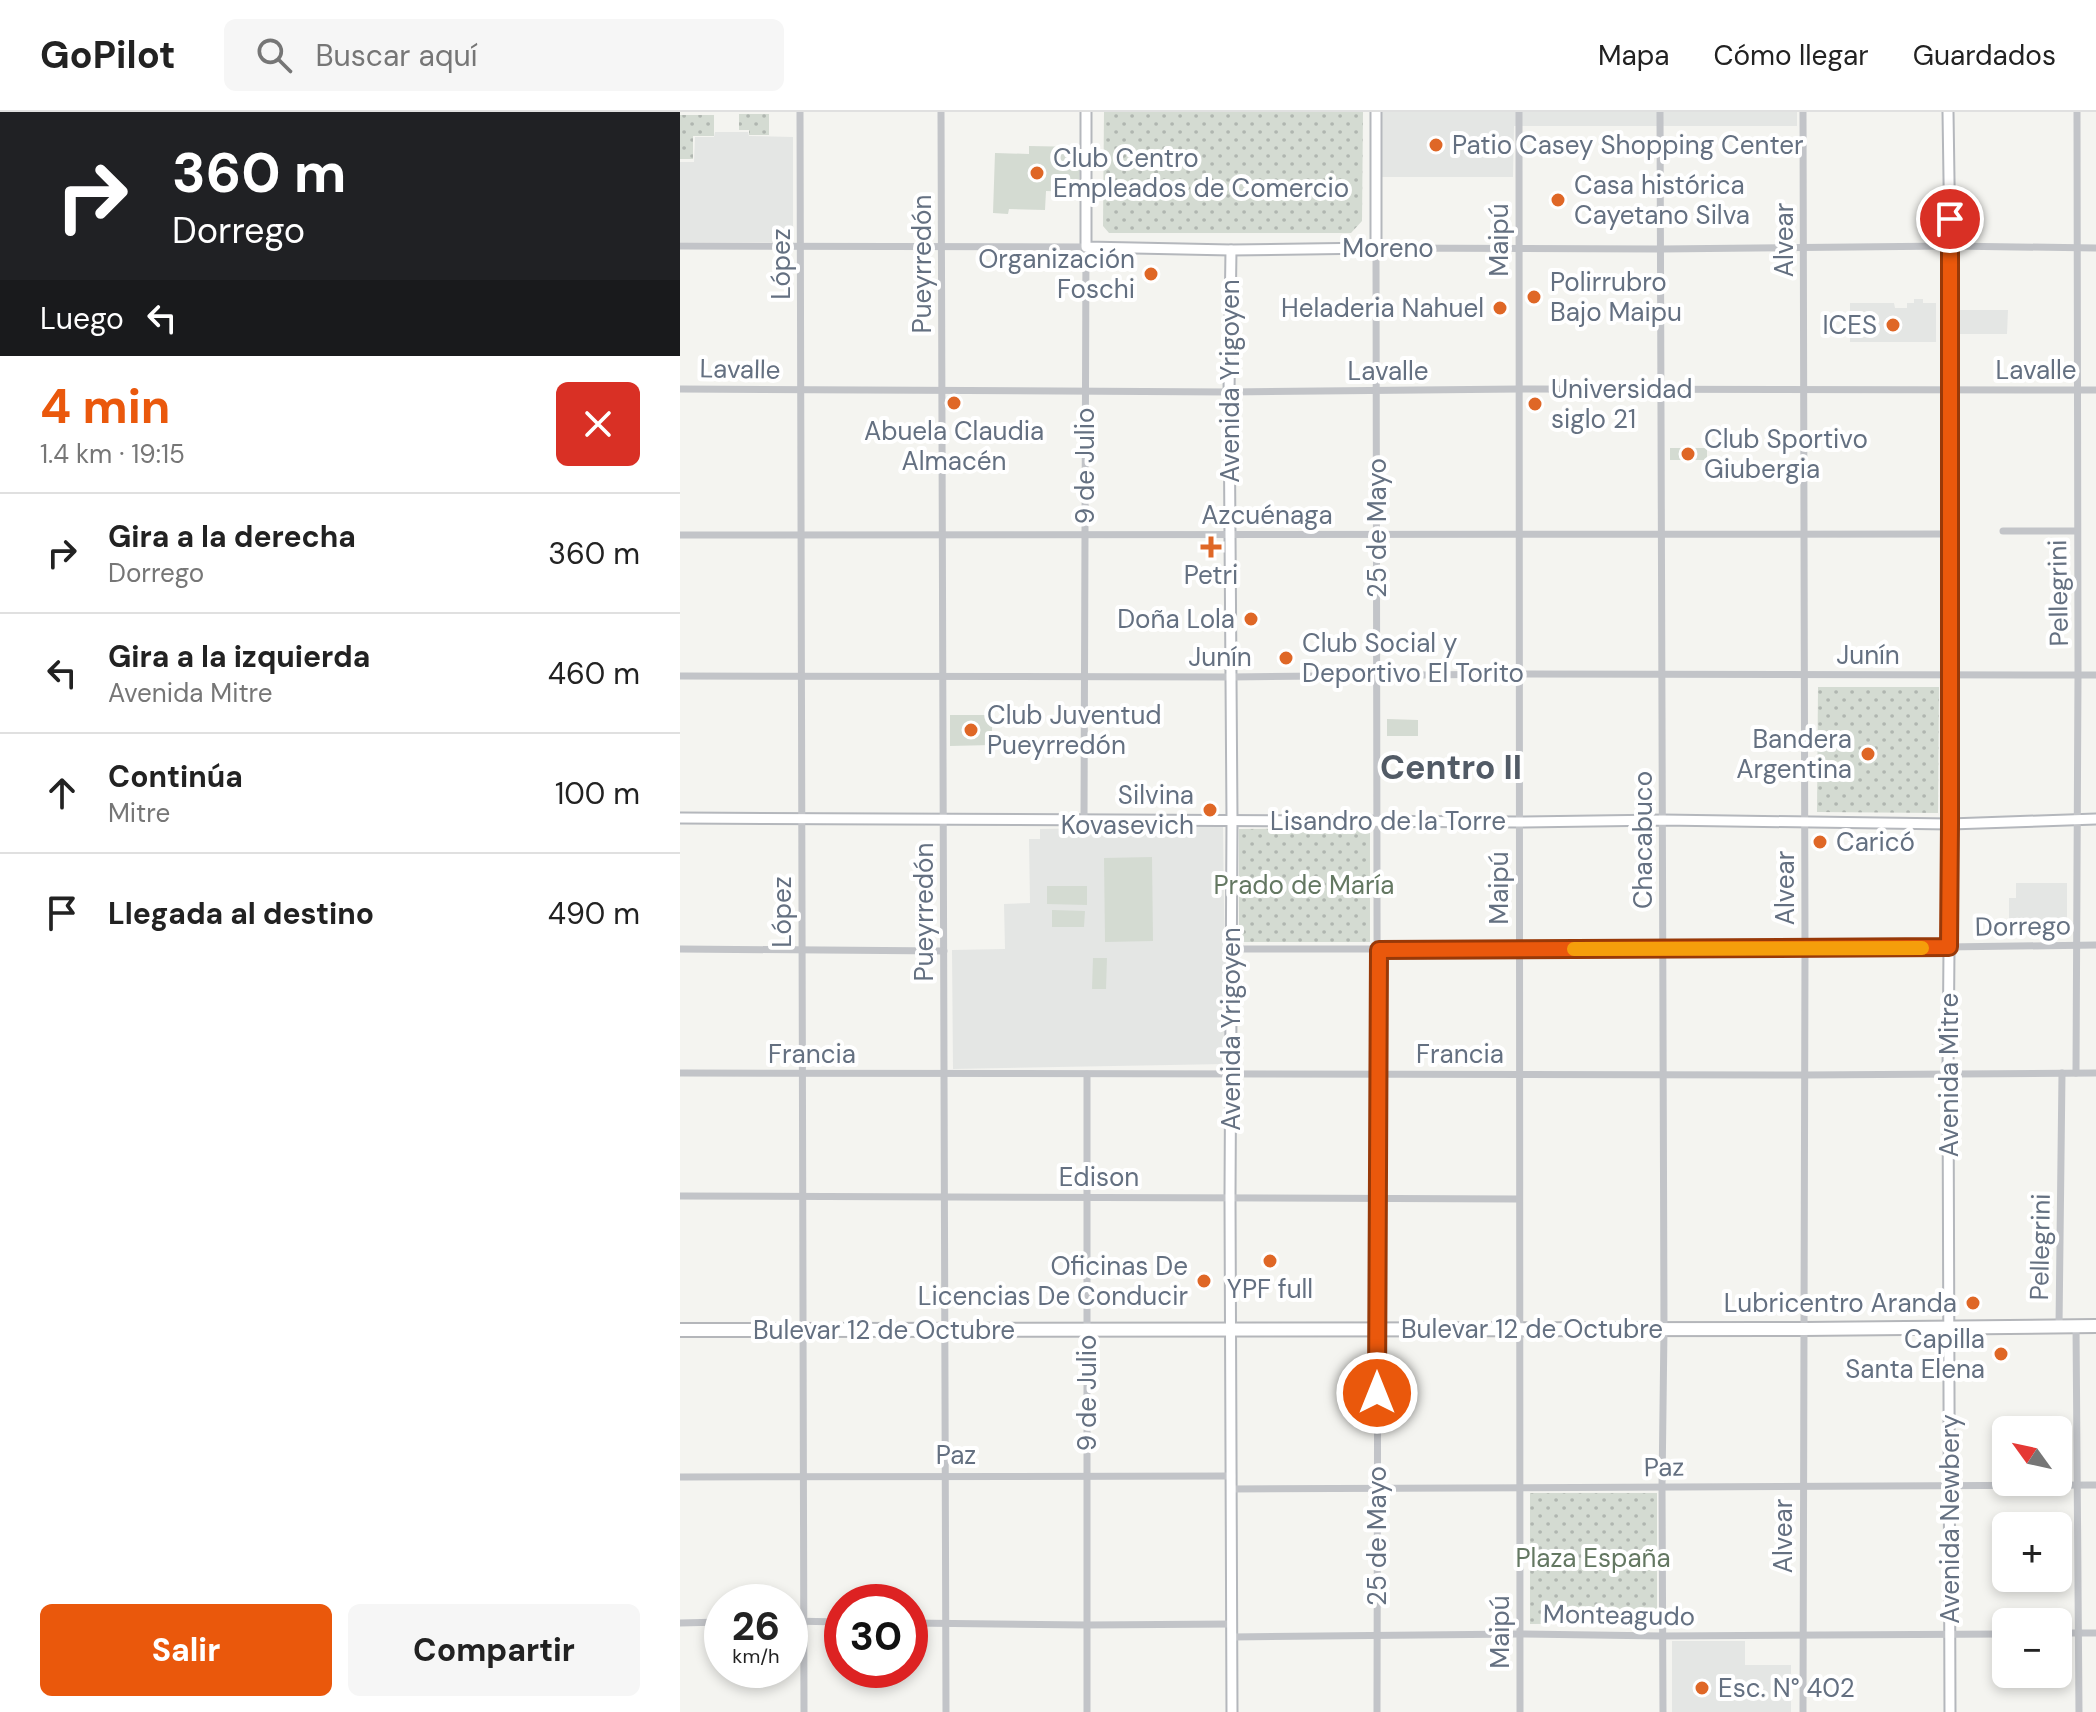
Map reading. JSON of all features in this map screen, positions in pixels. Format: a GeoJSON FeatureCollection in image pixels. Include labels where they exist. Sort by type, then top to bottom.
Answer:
{"type":"FeatureCollection","features":[{"type":"Feature","properties":{"kind":"highway","name":"Bulevar 12 de Octubre"},"geometry":{"type":"LineString","coordinates":[[680,1330],[2096,1326]]}},
{"type":"Feature","properties":{"kind":"main road","name":"9 de Julio"},"geometry":{"type":"LineString","coordinates":[[1086,112],[1086,247]]}},
{"type":"Feature","properties":{"kind":"main road","name":"25 de Mayo"},"geometry":{"type":"LineString","coordinates":[[1376,112],[1376,248]]}},
{"type":"Feature","properties":{"kind":"main road","name":"Avenida Mitre"},"geometry":{"type":"LineString","coordinates":[[1948,112],[1950,1327]]}},
{"type":"Feature","properties":{"kind":"main road","name":"Moreno"},"geometry":{"type":"LineString","coordinates":[[1086,247],[1231,250],[1376,248]]}},
{"type":"Feature","properties":{"kind":"main road","name":"Avenida Yrigoyen"},"geometry":{"type":"LineString","coordinates":[[1231,250],[1232,1712]]}},
{"type":"Feature","properties":{"kind":"main road","name":"Lisandro de la Torre"},"geometry":{"type":"LineString","coordinates":[[680,818],[1663,820],[1950,824],[2096,819]]}},
{"type":"Feature","properties":{"kind":"main road","name":"Avenida Newbery"},"geometry":{"type":"LineString","coordinates":[[1950,1327],[1950,1712]]}},
{"type":"Feature","properties":{"kind":"street","name":"López"},"geometry":{"type":"LineString","coordinates":[[800,112],[804,1584]]}},
{"type":"Feature","properties":{"kind":"street","name":"Pueyrredón"},"geometry":{"type":"LineString","coordinates":[[941,112],[946,1712]]}},
{"type":"Feature","properties":{"kind":"street","name":"Maipú"},"geometry":{"type":"LineString","coordinates":[[1519,112],[1520,1712]]}},
{"type":"Feature","properties":{"kind":"street","name":"Chacabuco"},"geometry":{"type":"LineString","coordinates":[[1660,112],[1663,1712]]}},
{"type":"Feature","properties":{"kind":"street","name":"Alvear"},"geometry":{"type":"LineString","coordinates":[[1803,112],[1803,1712]]}},
{"type":"Feature","properties":{"kind":"street","name":"Pellegrini"},"geometry":{"type":"LineString","coordinates":[[2076,1073],[2077,112]]}},
{"type":"Feature","properties":{"kind":"street","name":"Moreno"},"geometry":{"type":"LineString","coordinates":[[680,246],[1086,247]]}},
{"type":"Feature","properties":{"kind":"street","name":"9 de Julio"},"geometry":{"type":"LineString","coordinates":[[1084,819],[1086,247]]}},
{"type":"Feature","properties":{"kind":"street","name":"Moreno"},"geometry":{"type":"LineString","coordinates":[[1376,248],[2096,248]]}},
{"type":"Feature","properties":{"kind":"street","name":"25 de Mayo"},"geometry":{"type":"LineString","coordinates":[[1376,248],[1379,950],[1377,1712]]}},
{"type":"Feature","properties":{"kind":"street","name":"Lavalle"},"geometry":{"type":"LineString","coordinates":[[680,389],[1229,392],[2096,390]]}},
{"type":"Feature","properties":{"kind":"street"},"geometry":{"type":"LineString","coordinates":[[2003,531],[2077,531]]}},
{"type":"Feature","properties":{"kind":"street","name":"Azcuénaga"},"geometry":{"type":"LineString","coordinates":[[680,535],[1950,534]]}},
{"type":"Feature","properties":{"kind":"street","name":"Junín"},"geometry":{"type":"LineString","coordinates":[[680,676],[2096,675]]}},
{"type":"Feature","properties":{"kind":"street","name":"Dorrego"},"geometry":{"type":"LineString","coordinates":[[1232,949],[1805,949],[2096,945]]}},
{"type":"Feature","properties":{"kind":"street"},"geometry":{"type":"LineString","coordinates":[[680,949],[944,951]]}},
{"type":"Feature","properties":{"kind":"street","name":"Francia"},"geometry":{"type":"LineString","coordinates":[[680,1073],[2096,1073]]}},
{"type":"Feature","properties":{"kind":"street","name":"Pellegrini"},"geometry":{"type":"LineString","coordinates":[[2059,1326],[2062,1073]]}},
{"type":"Feature","properties":{"kind":"street","name":"9 de Julio"},"geometry":{"type":"LineString","coordinates":[[1087,1074],[1087,1712]]}},
{"type":"Feature","properties":{"kind":"street","name":"Edison"},"geometry":{"type":"LineString","coordinates":[[680,1196],[1519,1199]]}},
{"type":"Feature","properties":{"kind":"street","name":"Pellegrini"},"geometry":{"type":"LineString","coordinates":[[2076,1326],[2079,1712]]}},
{"type":"Feature","properties":{"kind":"street","name":"Paz"},"geometry":{"type":"LineString","coordinates":[[680,1477],[1232,1476]]}},
{"type":"Feature","properties":{"kind":"street","name":"Paz"},"geometry":{"type":"LineString","coordinates":[[1232,1489],[2096,1485]]}},
{"type":"Feature","properties":{"kind":"street"},"geometry":{"type":"LineString","coordinates":[[680,1623],[704,1622]]}},
{"type":"Feature","properties":{"kind":"street"},"geometry":{"type":"LineString","coordinates":[[928,1624],[1232,1624]]}},
{"type":"Feature","properties":{"kind":"street"},"geometry":{"type":"LineString","coordinates":[[2072,1632],[2096,1633]]}},
{"type":"Feature","properties":{"kind":"street","name":"Monteagudo"},"geometry":{"type":"LineString","coordinates":[[1232,1637],[1992,1634]]}},
{"type":"Feature","properties":{"kind":"street","name":"López"},"geometry":{"type":"LineString","coordinates":[[804,1688],[804,1712]]}},
{"type":"Feature","properties":{"kind":"shaded area"},"geometry":{"type":"Polygon","coordinates":[[[1379,112],[1797,112],[1797,126],[1514,126],[1513,177],[1379,177],[1379,112]]]}},
{"type":"Feature","properties":{"kind":"shaded area"},"geometry":{"type":"Polygon","coordinates":[[[715,132],[793,137],[793,242],[680,242],[680,162],[694,162],[695,137],[714,137],[715,132]]]}},
{"type":"Feature","properties":{"kind":"shaded area","name":"ICES"},"geometry":{"type":"Polygon","coordinates":[[[1914,299],[1936,303],[1936,342],[1850,342],[1850,303],[1894,303],[1895,308],[1907,308],[1907,303],[1914,303],[1914,299]]]}},
{"type":"Feature","properties":{"kind":"shaded area"},"geometry":{"type":"Polygon","coordinates":[[[1958,310],[2008,310],[2007,334],[1958,334],[1958,310]]]}},
{"type":"Feature","properties":{"kind":"shaded area"},"geometry":{"type":"Polygon","coordinates":[[[1223,826],[1226,1064],[953,1069],[952,950],[1005,949],[1004,904],[1030,903],[1029,839],[1040,839],[1040,829],[1223,826]]]}},
{"type":"Feature","properties":{"kind":"shaded area"},"geometry":{"type":"Polygon","coordinates":[[[2016,883],[2067,883],[2067,926],[2051,926],[2051,921],[2009,921],[2009,898],[2016,898],[2016,883]]]}},
{"type":"Feature","properties":{"kind":"shaded area","name":"Esc. N° 402"},"geometry":{"type":"Polygon","coordinates":[[[1672,1641],[1745,1641],[1745,1665],[1791,1665],[1791,1712],[1672,1712],[1672,1641]]]}},
{"type":"Feature","properties":{"kind":"green space"},"geometry":{"type":"Polygon","coordinates":[[[1104,112],[1363,112],[1362,221],[1351,233],[1109,233],[1103,226],[1104,112]]]}},
{"type":"Feature","properties":{"kind":"green space"},"geometry":{"type":"Polygon","coordinates":[[[739,114],[769,114],[769,135],[749,135],[749,130],[739,130],[739,114]]]}},
{"type":"Feature","properties":{"kind":"green space"},"geometry":{"type":"Polygon","coordinates":[[[680,115],[714,115],[714,136],[693,136],[693,159],[680,159],[680,115]]]}},
{"type":"Feature","properties":{"kind":"green space","name":"Club Centro Empleados de Comercio"},"geometry":{"type":"Polygon","coordinates":[[[1029,146],[1081,147],[1079,192],[1046,191],[1045,210],[1009,209],[1008,214],[993,213],[995,153],[1029,154],[1029,146]]]}},
{"type":"Feature","properties":{"kind":"green space","name":"Club Sportivo Giubergia"},"geometry":{"type":"Polygon","coordinates":[[[1670,448],[1707,448],[1707,460],[1670,460],[1670,448]]]}},
{"type":"Feature","properties":{"kind":"green space"},"geometry":{"type":"Polygon","coordinates":[[[1818,687],[1939,687],[1938,813],[1817,812],[1818,687]]]}},
{"type":"Feature","properties":{"kind":"green space","name":"Club Juventud Pueyrredón"},"geometry":{"type":"Polygon","coordinates":[[[950,715],[992,715],[992,745],[950,746],[950,715]]]}},
{"type":"Feature","properties":{"kind":"green space"},"geometry":{"type":"Polygon","coordinates":[[[1387,719],[1418,720],[1418,736],[1387,736],[1387,719]]]}},
{"type":"Feature","properties":{"kind":"green space","name":"Prado de María"},"geometry":{"type":"Polygon","coordinates":[[[1370,828],[1370,942],[1239,942],[1239,829],[1370,828]]]}},
{"type":"Feature","properties":{"kind":"green space"},"geometry":{"type":"Polygon","coordinates":[[[1152,857],[1153,941],[1105,942],[1104,858],[1152,857]]]}},
{"type":"Feature","properties":{"kind":"green space"},"geometry":{"type":"Polygon","coordinates":[[[1047,886],[1087,886],[1087,905],[1047,904],[1047,886]]]}},
{"type":"Feature","properties":{"kind":"green space"},"geometry":{"type":"Polygon","coordinates":[[[1052,910],[1085,911],[1084,927],[1052,927],[1052,910]]]}},
{"type":"Feature","properties":{"kind":"green space"},"geometry":{"type":"Polygon","coordinates":[[[1093,958],[1107,958],[1106,989],[1092,989],[1093,958]]]}},
{"type":"Feature","properties":{"kind":"green space","name":"Plaza España"},"geometry":{"type":"Polygon","coordinates":[[[1530,1493],[1657,1493],[1657,1623],[1530,1624],[1530,1493]]]}},
{"type":"Feature","properties":{"kind":"slow traffic"},"geometry":{"type":"LineString","coordinates":[[1574,949],[1922,948]]}},
{"type":"Feature","properties":{"kind":"place","name":"Patio Casey Shopping Center"},"geometry":{"type":"Point","coordinates":[1436,145]}},
{"type":"Feature","properties":{"kind":"place","name":"Club Centro Empleados de Comercio"},"geometry":{"type":"Point","coordinates":[1037,173]}},
{"type":"Feature","properties":{"kind":"place","name":"Casa histórica Cayetano Silva"},"geometry":{"type":"Point","coordinates":[1558,200]}},
{"type":"Feature","properties":{"kind":"place","name":"Organización Foschi"},"geometry":{"type":"Point","coordinates":[1151,274]}},
{"type":"Feature","properties":{"kind":"place","name":"Polirrubro Bajo Maipu"},"geometry":{"type":"Point","coordinates":[1534,297]}},
{"type":"Feature","properties":{"kind":"place","name":"Heladeria Nahuel"},"geometry":{"type":"Point","coordinates":[1500,308]}},
{"type":"Feature","properties":{"kind":"place","name":"ICES"},"geometry":{"type":"Point","coordinates":[1893,325]}},
{"type":"Feature","properties":{"kind":"place","name":"Abuela Claudia Almacén"},"geometry":{"type":"Point","coordinates":[954,403]}},
{"type":"Feature","properties":{"kind":"place","name":"Universidad siglo 21"},"geometry":{"type":"Point","coordinates":[1535,404]}},
{"type":"Feature","properties":{"kind":"place","name":"Club Sportivo Giubergia"},"geometry":{"type":"Point","coordinates":[1688,454]}},
{"type":"Feature","properties":{"kind":"place","name":"Petri"},"geometry":{"type":"Point","coordinates":[1211,547]}},
{"type":"Feature","properties":{"kind":"place","name":"Doña Lola"},"geometry":{"type":"Point","coordinates":[1251,619]}},
{"type":"Feature","properties":{"kind":"place","name":"Club Social y Deportivo El Torito"},"geometry":{"type":"Point","coordinates":[1286,658]}},
{"type":"Feature","properties":{"kind":"place","name":"Club Juventud Pueyrredón"},"geometry":{"type":"Point","coordinates":[971,730]}},
{"type":"Feature","properties":{"kind":"place","name":"Bandera Argentina"},"geometry":{"type":"Point","coordinates":[1868,754]}},
{"type":"Feature","properties":{"kind":"place","name":"Silvina Kovasevich"},"geometry":{"type":"Point","coordinates":[1210,810]}},
{"type":"Feature","properties":{"kind":"place","name":"Caricó"},"geometry":{"type":"Point","coordinates":[1820,842]}},
{"type":"Feature","properties":{"kind":"place","name":"YPF full"},"geometry":{"type":"Point","coordinates":[1270,1261]}},
{"type":"Feature","properties":{"kind":"place","name":"Oficinas De Licencias De Conducir"},"geometry":{"type":"Point","coordinates":[1204,1281]}},
{"type":"Feature","properties":{"kind":"place","name":"Lubricentro Aranda"},"geometry":{"type":"Point","coordinates":[1973,1303]}},
{"type":"Feature","properties":{"kind":"place","name":"Capilla Santa Elena"},"geometry":{"type":"Point","coordinates":[2001,1354]}},
{"type":"Feature","properties":{"kind":"place","name":"Esc. N° 402"},"geometry":{"type":"Point","coordinates":[1702,1688]}},
{"type":"Feature","properties":{"kind":"district","name":"Centro II"},"geometry":{"type":"Point","coordinates":[1451,767]}},
{"type":"Feature","properties":{"kind":"route"},"geometry":{"type":"LineString","coordinates":[[1377,1393],[1379,950],[1949,947],[1950,219]]}}]}
